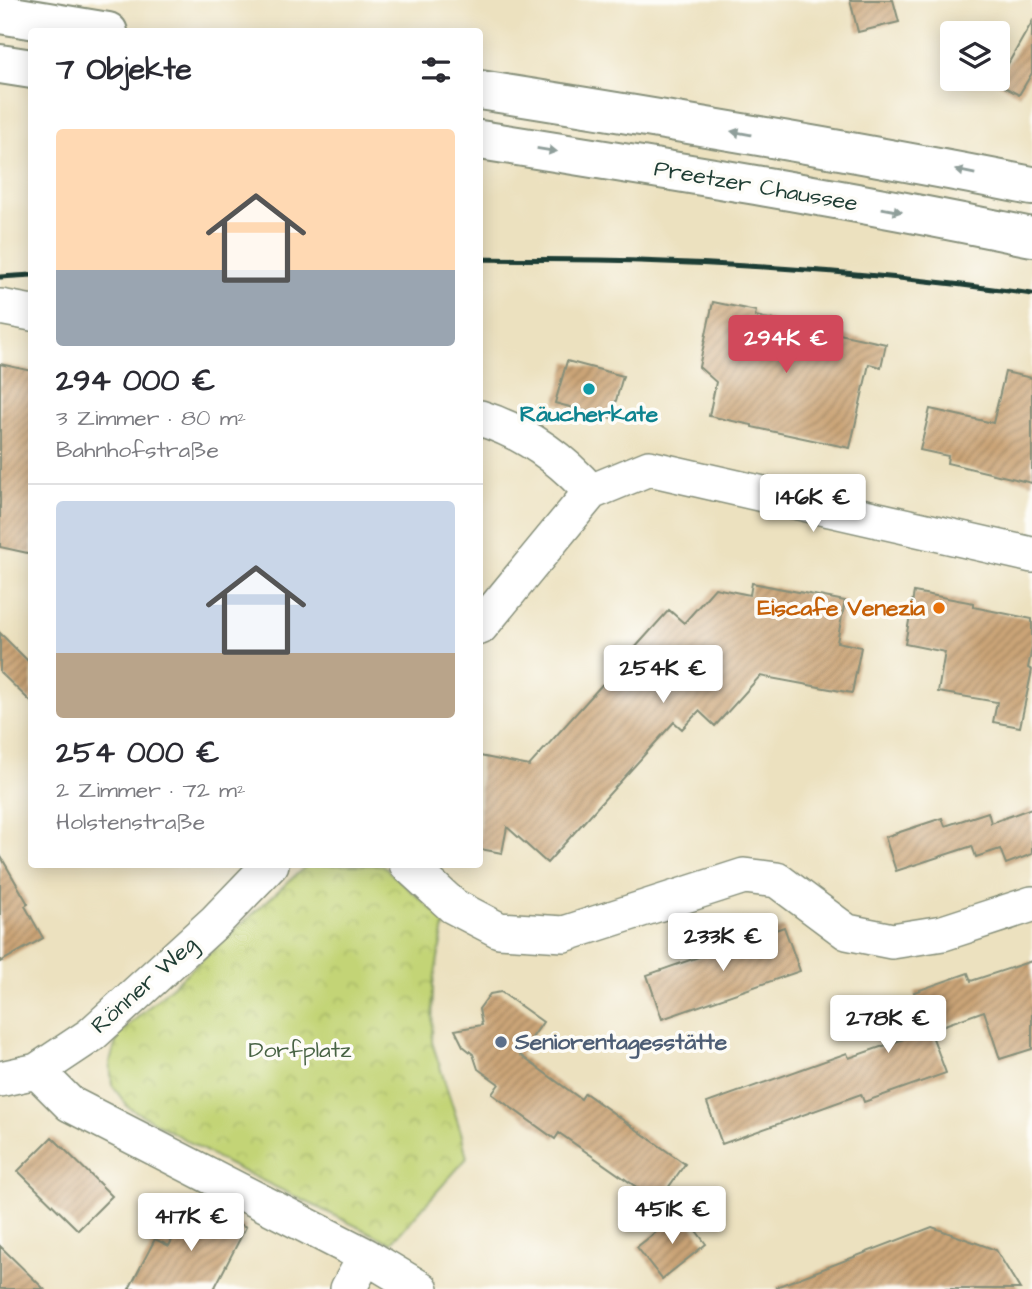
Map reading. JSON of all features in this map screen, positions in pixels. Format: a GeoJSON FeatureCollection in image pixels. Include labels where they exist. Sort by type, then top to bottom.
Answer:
{"type":"FeatureCollection","features":[{"type":"Feature","properties":{"kind":"highway"},"geometry":{"type":"LineString","coordinates":[[0,14],[84,28]]}},
{"type":"Feature","properties":{"kind":"highway"},"geometry":{"type":"LineString","coordinates":[[0,64],[28,68]]}},
{"type":"Feature","properties":{"kind":"highway"},"geometry":{"type":"LineString","coordinates":[[483,90],[954,170],[1032,186]]}},
{"type":"Feature","properties":{"kind":"highway","name":"Preetzer Chaussee"},"geometry":{"type":"LineString","coordinates":[[483,140],[924,215],[1032,237]]}},
{"type":"Feature","properties":{"kind":"street"},"geometry":{"type":"LineString","coordinates":[[0,307],[28,312]]}},
{"type":"Feature","properties":{"kind":"street"},"geometry":{"type":"LineString","coordinates":[[483,419],[504,425],[532,440],[573,472],[592,492]]}},
{"type":"Feature","properties":{"kind":"street"},"geometry":{"type":"LineString","coordinates":[[483,623],[592,492],[649,468],[1032,555]]}},
{"type":"Feature","properties":{"kind":"street","name":"Rönner Weg"},"geometry":{"type":"LineString","coordinates":[[0,1079],[37,1071],[90,1035],[216,921],[267,868]]}},
{"type":"Feature","properties":{"kind":"street"},"geometry":{"type":"LineString","coordinates":[[411,868],[453,906],[499,930],[564,934],[744,876],[777,880],[847,932],[892,941],[943,933],[1032,904]]}},
{"type":"Feature","properties":{"kind":"street"},"geometry":{"type":"LineString","coordinates":[[37,1071],[70,1104],[366,1256],[421,1289]]}},
{"type":"Feature","properties":{"kind":"street"},"geometry":{"type":"LineString","coordinates":[[348,1289],[366,1256]]}},
{"type":"Feature","properties":{"kind":"green space","name":"Dorfplatz"},"geometry":{"type":"Polygon","coordinates":[[[304,868],[385,868],[445,921],[433,985],[432,1042],[467,1158],[391,1243],[228,1164],[128,1107],[112,1085],[110,1062],[118,1035],[304,868]]]}},
{"type":"Feature","properties":{"kind":"building"},"geometry":{"type":"Polygon","coordinates":[[[850,0],[893,0],[899,22],[858,32],[850,0]]]}},
{"type":"Feature","properties":{"kind":"building"},"geometry":{"type":"Polygon","coordinates":[[[1032,22],[1032,73],[1019,95],[1010,90],[1010,60],[1032,22]]]}},
{"type":"Feature","properties":{"kind":"building"},"geometry":{"type":"Polygon","coordinates":[[[713,302],[756,311],[755,316],[886,344],[881,367],[869,364],[850,448],[709,416],[716,382],[699,367],[713,302]]]}},
{"type":"Feature","properties":{"kind":"building","name":"Räucherkate"},"geometry":{"type":"Polygon","coordinates":[[[567,361],[623,376],[611,418],[555,403],[567,361]]]}},
{"type":"Feature","properties":{"kind":"building"},"geometry":{"type":"Polygon","coordinates":[[[0,364],[28,370],[28,553],[0,547],[0,364]]]}},
{"type":"Feature","properties":{"kind":"building"},"geometry":{"type":"Polygon","coordinates":[[[1005,372],[1032,378],[1032,483],[947,463],[948,456],[920,450],[930,409],[993,423],[1005,372]]]}},
{"type":"Feature","properties":{"kind":"building"},"geometry":{"type":"Polygon","coordinates":[[[752,583],[845,601],[837,642],[861,647],[852,693],[760,676],[715,726],[699,711],[682,729],[674,722],[547,863],[507,827],[502,853],[483,850],[483,757],[529,766],[669,610],[684,623],[715,588],[750,595],[752,583]]]}},
{"type":"Feature","properties":{"kind":"building"},"geometry":{"type":"Polygon","coordinates":[[[914,592],[974,603],[973,607],[1032,619],[1032,648],[1028,668],[1032,670],[1020,727],[993,722],[997,702],[938,692],[945,652],[905,644],[914,592]]]}},
{"type":"Feature","properties":{"kind":"building"},"geometry":{"type":"Polygon","coordinates":[[[0,633],[28,661],[28,699],[0,672],[0,633]]]}},
{"type":"Feature","properties":{"kind":"building"},"geometry":{"type":"Polygon","coordinates":[[[1032,808],[1032,854],[1006,864],[1000,849],[976,857],[972,846],[896,871],[885,837],[942,818],[945,826],[988,812],[991,823],[1032,808]]]}},
{"type":"Feature","properties":{"kind":"building"},"geometry":{"type":"Polygon","coordinates":[[[0,855],[28,904],[25,906],[43,938],[0,962],[0,855]]]}},
{"type":"Feature","properties":{"kind":"building"},"geometry":{"type":"Polygon","coordinates":[[[784,927],[800,971],[662,1019],[647,975],[784,927]]]}},
{"type":"Feature","properties":{"kind":"building"},"geometry":{"type":"Polygon","coordinates":[[[1032,961],[1032,1049],[1000,1059],[984,1011],[930,1030],[946,1073],[864,1102],[861,1094],[722,1144],[707,1103],[847,1053],[849,1058],[927,1031],[914,992],[968,973],[971,981],[1032,961]]]}},
{"type":"Feature","properties":{"kind":"building"},"geometry":{"type":"Polygon","coordinates":[[[501,992],[543,1022],[520,1055],[581,1099],[585,1093],[685,1164],[658,1202],[559,1133],[555,1139],[492,1094],[499,1084],[478,1069],[473,1054],[463,1046],[455,1030],[482,1025],[479,1009],[490,994],[501,992]]]}},
{"type":"Feature","properties":{"kind":"building"},"geometry":{"type":"Polygon","coordinates":[[[52,1137],[112,1196],[78,1230],[18,1171],[52,1137]]]}},
{"type":"Feature","properties":{"kind":"building"},"geometry":{"type":"Polygon","coordinates":[[[192,1200],[246,1227],[214,1289],[129,1289],[155,1239],[169,1246],[192,1200]]]}},
{"type":"Feature","properties":{"kind":"building"},"geometry":{"type":"Polygon","coordinates":[[[682,1212],[706,1244],[662,1279],[637,1247],[682,1212]]]}},
{"type":"Feature","properties":{"kind":"building"},"geometry":{"type":"Polygon","coordinates":[[[932,1227],[996,1250],[1020,1289],[776,1287],[932,1227]]]}},
{"type":"Feature","properties":{"kind":"building"},"geometry":{"type":"Polygon","coordinates":[[[0,1246],[44,1289],[0,1289],[0,1246]]]}},
{"type":"Feature","properties":{"kind":"railway"},"geometry":{"type":"LineString","coordinates":[[483,259],[619,260],[738,265],[836,272],[1032,294]]}},
{"type":"Feature","properties":{"kind":"railway"},"geometry":{"type":"LineString","coordinates":[[0,277],[28,275]]}},
{"type":"Feature","properties":{"kind":"place","name":"Räucherkate"},"geometry":{"type":"Point","coordinates":[589,389]}},
{"type":"Feature","properties":{"kind":"place","name":"Eiscafe Venezia"},"geometry":{"type":"Point","coordinates":[939,608]}},
{"type":"Feature","properties":{"kind":"place","name":"Seniorentagesstätte"},"geometry":{"type":"Point","coordinates":[501,1042]}}]}
